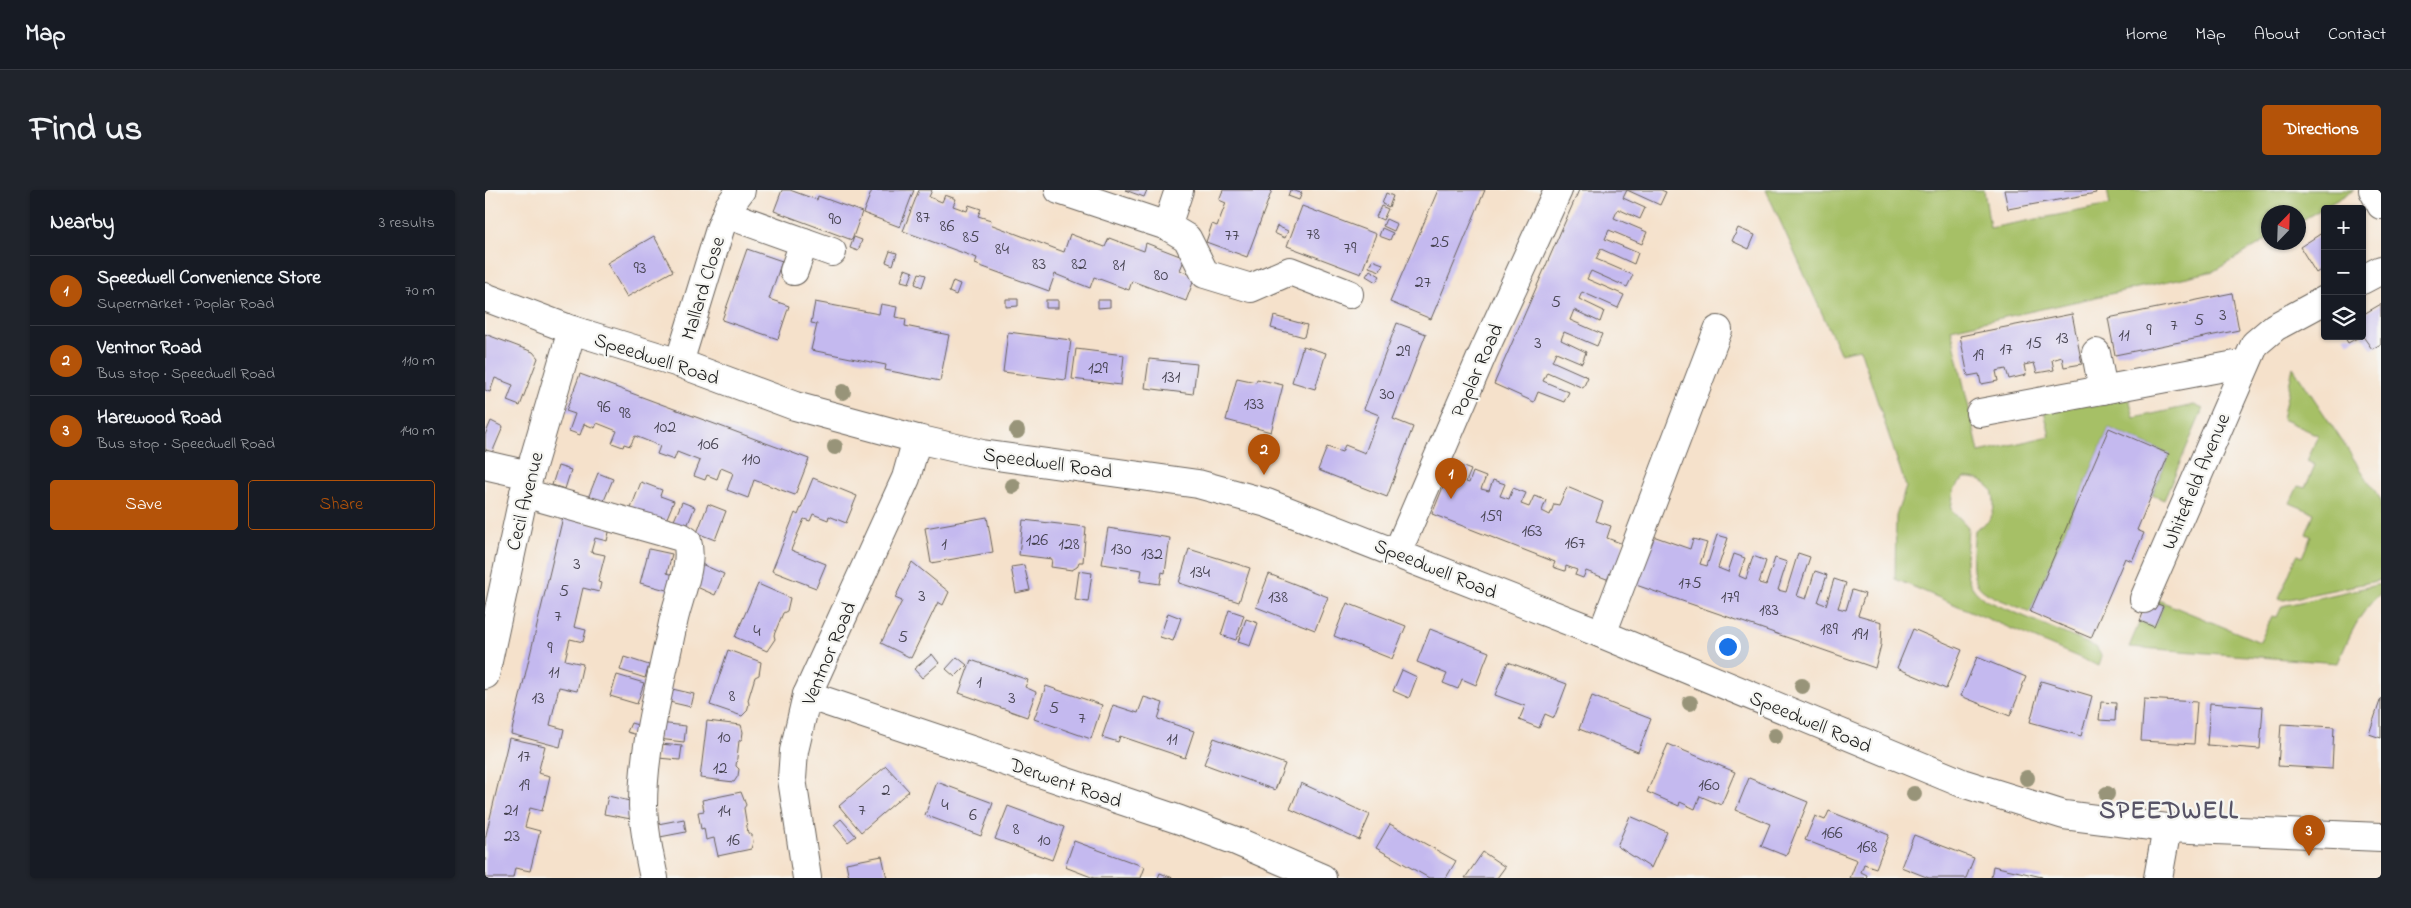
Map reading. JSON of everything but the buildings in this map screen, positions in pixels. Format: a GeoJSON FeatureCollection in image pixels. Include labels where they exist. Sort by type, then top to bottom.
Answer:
{"type":"FeatureCollection","features":[{"type":"Feature","properties":{"kind":"street","name":"Mallard Close"},"geometry":{"type":"LineString","coordinates":[[679,363],[726,214],[729,206],[741,190]]}},
{"type":"Feature","properties":{"kind":"street"},"geometry":{"type":"LineString","coordinates":[[1059,190],[1167,226],[1187,238],[1205,274],[1251,288],[1290,271],[1349,294]]}},
{"type":"Feature","properties":{"kind":"street"},"geometry":{"type":"LineString","coordinates":[[1167,226],[1179,190]]}},
{"type":"Feature","properties":{"kind":"street","name":"Poplar Road"},"geometry":{"type":"LineString","coordinates":[[1397,553],[1483,353],[1558,190]]}},
{"type":"Feature","properties":{"kind":"street"},"geometry":{"type":"LineString","coordinates":[[2373,190],[2381,205]]}},
{"type":"Feature","properties":{"kind":"street","name":"Mallard Close"},"geometry":{"type":"LineString","coordinates":[[726,214],[832,252]]}},
{"type":"Feature","properties":{"kind":"street"},"geometry":{"type":"LineString","coordinates":[[794,272],[804,242]]}},
{"type":"Feature","properties":{"kind":"street"},"geometry":{"type":"LineString","coordinates":[[2366,278],[2381,270]]}},
{"type":"Feature","properties":{"kind":"street","name":"Speedwell Road"},"geometry":{"type":"LineString","coordinates":[[485,296],[572,330],[679,363],[795,406],[917,439],[982,454],[1198,484],[1267,503],[1602,634],[1969,785],[2064,816],[2167,828],[2381,837]]}},
{"type":"Feature","properties":{"kind":"street","name":"Whitefield Avenue"},"geometry":{"type":"LineString","coordinates":[[2144,599],[2245,363],[2255,344],[2263,335],[2321,302]]}},
{"type":"Feature","properties":{"kind":"street","name":"Cecil Avenue"},"geometry":{"type":"LineString","coordinates":[[485,675],[527,484],[572,330]]}},
{"type":"Feature","properties":{"kind":"street"},"geometry":{"type":"LineString","coordinates":[[1602,634],[1718,330]]}},
{"type":"Feature","properties":{"kind":"street"},"geometry":{"type":"LineString","coordinates":[[2096,353],[2103,390]]}},
{"type":"Feature","properties":{"kind":"street"},"geometry":{"type":"LineString","coordinates":[[1980,413],[2245,363]]}},
{"type":"Feature","properties":{"kind":"street","name":"Ventnor Road"},"geometry":{"type":"LineString","coordinates":[[807,878],[792,779],[796,743],[807,695],[906,478],[917,439]]}},
{"type":"Feature","properties":{"kind":"street"},"geometry":{"type":"LineString","coordinates":[[485,465],[527,484],[681,537],[687,541],[690,559],[675,609],[655,709],[644,784],[643,809],[654,878]]}},
{"type":"Feature","properties":{"kind":"street","name":"Derwent Road"},"geometry":{"type":"LineString","coordinates":[[807,695],[1180,820],[1236,841],[1322,878]]}},
{"type":"Feature","properties":{"kind":"street"},"geometry":{"type":"LineString","coordinates":[[2158,878],[2167,828]]}},
{"type":"Feature","properties":{"kind":"green space"},"geometry":{"type":"Polygon","coordinates":[[[1766,190],[1984,190],[1990,228],[2110,205],[2107,190],[2354,190],[2328,205],[2321,205],[2321,209],[2306,218],[2306,205],[2261,205],[2261,243],[2214,271],[1951,329],[1979,452],[2050,436],[2044,411],[2128,393],[2134,418],[2194,405],[2203,409],[2164,500],[2152,495],[2169,454],[2109,428],[2030,612],[1986,593],[1979,586],[1975,578],[1973,551],[1975,530],[1989,521],[1993,513],[1994,499],[1992,490],[1980,480],[1964,478],[1954,490],[1951,509],[1968,527],[1966,569],[1972,587],[1988,601],[2096,647],[2102,657],[2099,666],[1895,579],[1896,516],[1906,487],[1860,349],[1840,353],[1766,190]]]}},
{"type":"Feature","properties":{"kind":"green space"},"geometry":{"type":"Polygon","coordinates":[[[2293,367],[2381,500],[2381,580],[2284,600],[2279,598],[2297,555],[2302,557],[2311,536],[2306,534],[2314,513],[2290,503],[2298,486],[2305,488],[2315,465],[2307,461],[2318,435],[2282,419],[2293,367]]]}},
{"type":"Feature","properties":{"kind":"green space"},"geometry":{"type":"Polygon","coordinates":[[[2381,584],[2381,593],[2373,600],[2361,617],[2338,663],[2129,647],[2140,621],[2154,626],[2163,606],[2148,600],[2158,600],[2260,642],[2272,616],[2277,617],[2282,606],[2381,584]]]}},
{"type":"Feature","properties":{"kind":"place","name":"Ventnor Road"},"geometry":{"type":"Point","coordinates":[1264,475]}},
{"type":"Feature","properties":{"kind":"place","name":"Speedwell Convenience Store"},"geometry":{"type":"Point","coordinates":[1451,499]}},
{"type":"Feature","properties":{"kind":"place","name":"Harewood Road"},"geometry":{"type":"Point","coordinates":[2309,856]}},
{"type":"Feature","properties":{"kind":"district","name":"SPEEDWELL"},"geometry":{"type":"Point","coordinates":[2169,809]}}]}
